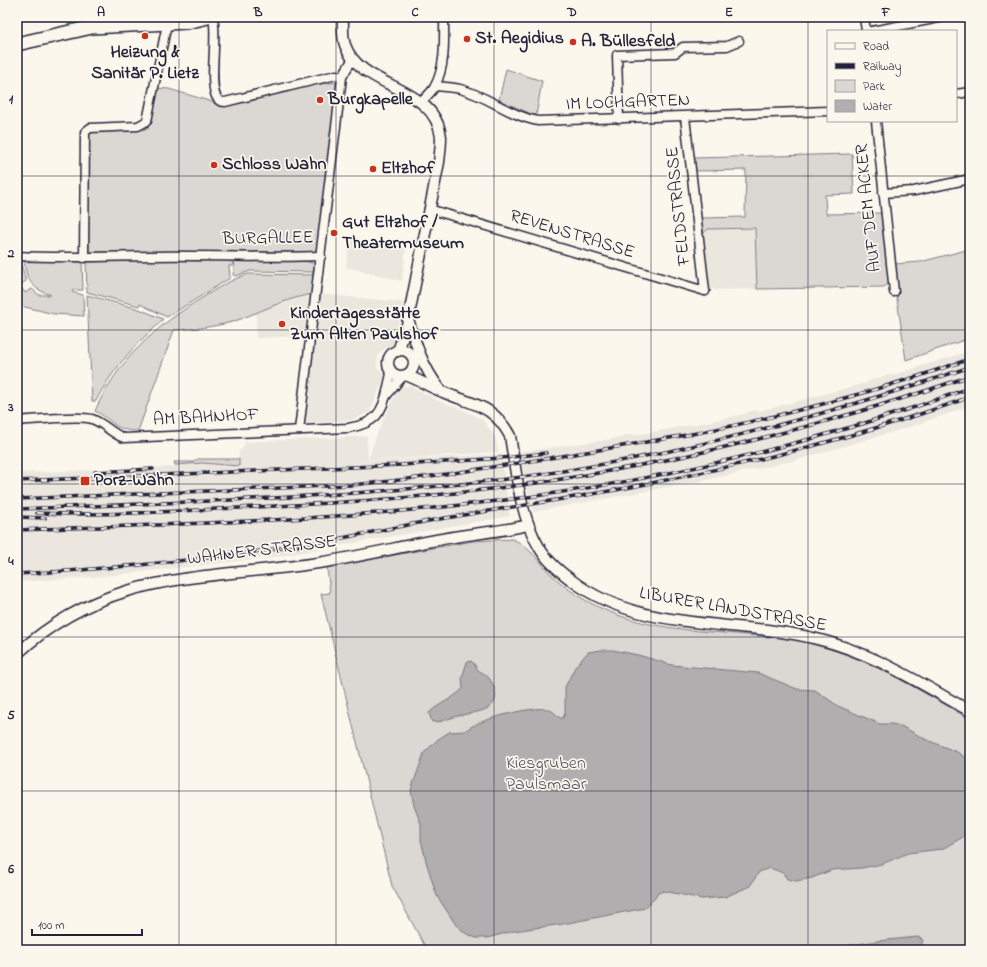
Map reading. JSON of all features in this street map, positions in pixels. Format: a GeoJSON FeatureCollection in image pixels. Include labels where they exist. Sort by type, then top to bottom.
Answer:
{"type":"FeatureCollection","features":[{"type":"Feature","properties":{"kind":"main road"},"geometry":{"type":"LineString","coordinates":[[17,44],[104,26],[167,24],[187,22],[208,17]]}},
{"type":"Feature","properties":{"kind":"street"},"geometry":{"type":"LineString","coordinates":[[213,17],[214,84],[216,97],[220,101],[226,102],[336,75],[342,77]]}},
{"type":"Feature","properties":{"kind":"street"},"geometry":{"type":"LineString","coordinates":[[343,17],[345,44],[352,60],[369,73],[421,102],[429,109],[435,119],[441,137],[439,162],[407,322],[398,351],[390,359],[389,364],[391,371],[397,375],[404,376],[413,369],[413,358],[404,351],[398,351]]}},
{"type":"Feature","properties":{"kind":"street"},"geometry":{"type":"LineString","coordinates":[[421,102],[435,86],[441,66],[444,47],[444,17]]}},
{"type":"Feature","properties":{"kind":"street"},"geometry":{"type":"LineString","coordinates":[[864,17],[866,30]]}},
{"type":"Feature","properties":{"kind":"street"},"geometry":{"type":"LineString","coordinates":[[877,30],[944,17]]}},
{"type":"Feature","properties":{"kind":"street"},"geometry":{"type":"LineString","coordinates":[[84,258],[85,132],[90,128],[138,126],[147,121],[167,24]]}},
{"type":"Feature","properties":{"kind":"street"},"geometry":{"type":"LineString","coordinates":[[619,119],[617,55],[675,53],[683,47],[727,46],[739,41]]}},
{"type":"Feature","properties":{"kind":"street","name":"BURGALLEE"},"geometry":{"type":"LineString","coordinates":[[17,256],[84,258],[194,256],[276,258],[321,256],[342,77],[352,60]]}},
{"type":"Feature","properties":{"kind":"street","name":"IM LOCHGARTEN"},"geometry":{"type":"LineString","coordinates":[[435,86],[464,90],[512,114],[538,121],[827,112]]}},
{"type":"Feature","properties":{"kind":"street"},"geometry":{"type":"LineString","coordinates":[[957,94],[970,92]]}},
{"type":"Feature","properties":{"kind":"street","name":"FELDSTRASSE"},"geometry":{"type":"LineString","coordinates":[[685,117],[705,291]]}},
{"type":"Feature","properties":{"kind":"street","name":"AUF DEM ACKER"},"geometry":{"type":"LineString","coordinates":[[876,122],[894,292]]}},
{"type":"Feature","properties":{"kind":"street"},"geometry":{"type":"LineString","coordinates":[[883,193],[914,191],[970,179]]}},
{"type":"Feature","properties":{"kind":"street","name":"REVENSTRASSE"},"geometry":{"type":"LineString","coordinates":[[429,209],[705,291]]}},
{"type":"Feature","properties":{"kind":"street"},"geometry":{"type":"LineString","coordinates":[[299,430],[321,256]]}},
{"type":"Feature","properties":{"kind":"street"},"geometry":{"type":"LineString","coordinates":[[407,322],[409,354]]}},
{"type":"Feature","properties":{"kind":"street"},"geometry":{"type":"LineString","coordinates":[[407,322],[423,364],[442,392]]}},
{"type":"Feature","properties":{"kind":"street","name":"LIBURER LANDSTRASSE"},"geometry":{"type":"LineString","coordinates":[[414,365],[432,387]]}},
{"type":"Feature","properties":{"kind":"street","name":"AM BAHNHOF"},"geometry":{"type":"LineString","coordinates":[[387,396],[391,371]]}},
{"type":"Feature","properties":{"kind":"street","name":"AM BAHNHOF"},"geometry":{"type":"LineString","coordinates":[[17,421],[88,418],[99,422],[117,436],[124,438],[348,428],[366,424],[376,418],[387,396],[404,376]]}},
{"type":"Feature","properties":{"kind":"street","name":"LIBURER LANDSTRASSE"},"geometry":{"type":"LineString","coordinates":[[404,376],[442,392],[483,406],[503,423],[510,436],[528,525],[539,548],[555,567],[575,584],[619,607],[658,617],[786,633],[817,639],[844,647],[877,662],[970,711]]}},
{"type":"Feature","properties":{"kind":"street","name":"WAHNER STRASSE"},"geometry":{"type":"LineString","coordinates":[[17,654],[49,627],[65,617],[97,601],[137,588],[182,578],[312,564],[477,532],[528,525]]}},
{"type":"Feature","properties":{"kind":"shaded area"},"geometry":{"type":"Polygon","coordinates":[[[755,228],[757,289],[714,290],[709,286],[704,231],[708,229],[755,228]]]}},
{"type":"Feature","properties":{"kind":"shaded area"},"geometry":{"type":"Polygon","coordinates":[[[350,236],[358,237],[357,240],[406,247],[402,281],[346,267],[350,236]]]}},
{"type":"Feature","properties":{"kind":"shaded area","name":"Kindertagesstätte Zum Alten Paulshof"},"geometry":{"type":"Polygon","coordinates":[[[312,294],[307,336],[256,338],[256,313],[287,299],[312,294]]]}},
{"type":"Feature","properties":{"kind":"shaded area"},"geometry":{"type":"Polygon","coordinates":[[[319,294],[403,302],[395,340],[392,345],[380,352],[378,356],[377,368],[383,372],[384,378],[370,412],[352,420],[303,424],[319,294]]]}},
{"type":"Feature","properties":{"kind":"shaded area"},"geometry":{"type":"Polygon","coordinates":[[[970,351],[970,406],[913,426],[797,460],[706,480],[533,512],[519,452],[620,438],[625,435],[636,435],[703,423],[744,414],[754,410],[760,411],[866,383],[887,375],[893,375],[970,351]]]}},
{"type":"Feature","properties":{"kind":"shaded area"},"geometry":{"type":"Polygon","coordinates":[[[411,386],[441,402],[462,409],[483,420],[496,438],[498,452],[355,462],[501,454],[510,516],[274,557],[105,576],[17,582],[17,473],[173,467],[175,465],[202,463],[239,466],[239,451],[243,448],[245,442],[367,436],[368,460],[377,434],[397,391],[399,388],[411,386]]]}},
{"type":"Feature","properties":{"kind":"green space"},"geometry":{"type":"Polygon","coordinates":[[[506,69],[542,81],[536,116],[499,100],[506,69]]]}},
{"type":"Feature","properties":{"kind":"green space"},"geometry":{"type":"Polygon","coordinates":[[[338,82],[317,252],[89,252],[88,135],[91,132],[148,129],[156,88],[169,89],[226,106],[312,85],[338,82]]]}},
{"type":"Feature","properties":{"kind":"green space"},"geometry":{"type":"Polygon","coordinates":[[[852,154],[854,194],[825,195],[826,214],[881,213],[889,283],[884,287],[757,289],[755,228],[708,229],[703,234],[701,218],[745,217],[746,170],[696,171],[694,158],[852,154]]]}},
{"type":"Feature","properties":{"kind":"green space"},"geometry":{"type":"Polygon","coordinates":[[[970,249],[970,338],[906,360],[896,292],[895,264],[920,262],[970,249]]]}},
{"type":"Feature","properties":{"kind":"green space"},"geometry":{"type":"Polygon","coordinates":[[[189,259],[233,261],[232,266],[229,266],[230,278],[167,317],[140,304],[139,306],[87,292],[86,262],[189,259]]]}},
{"type":"Feature","properties":{"kind":"green space"},"geometry":{"type":"Polygon","coordinates":[[[17,260],[20,260],[26,281],[20,285],[25,293],[32,289],[39,295],[51,295],[39,290],[31,283],[26,273],[24,260],[82,262],[83,290],[73,290],[72,292],[83,295],[84,316],[54,314],[17,305],[17,260]]]}},
{"type":"Feature","properties":{"kind":"green space"},"geometry":{"type":"Polygon","coordinates":[[[300,260],[317,264],[315,272],[250,271],[236,276],[233,275],[235,261],[300,260]]]}},
{"type":"Feature","properties":{"kind":"green space"},"geometry":{"type":"Polygon","coordinates":[[[248,274],[315,275],[312,294],[281,303],[232,322],[203,328],[174,330],[138,431],[130,431],[119,427],[95,411],[104,393],[126,361],[154,333],[169,320],[218,288],[230,281],[248,274]]]}},
{"type":"Feature","properties":{"kind":"green space"},"geometry":{"type":"Polygon","coordinates":[[[87,295],[139,309],[163,319],[140,341],[122,362],[110,377],[96,401],[92,401],[87,295]]]}},
{"type":"Feature","properties":{"kind":"green space"},"geometry":{"type":"Polygon","coordinates":[[[198,459],[239,459],[239,466],[202,463],[175,465],[174,462],[193,462],[198,459]]]}},
{"type":"Feature","properties":{"kind":"green space","name":"Kiesgruben Paulsmaar"},"geometry":{"type":"Polygon","coordinates":[[[513,539],[525,546],[553,576],[567,588],[590,603],[615,614],[637,621],[661,626],[780,638],[825,648],[847,655],[889,674],[970,719],[970,950],[427,950],[392,886],[321,594],[330,593],[327,567],[473,541],[513,539]]]}},
{"type":"Feature","properties":{"kind":"water"},"geometry":{"type":"Polygon","coordinates":[[[613,650],[638,655],[672,665],[758,673],[797,689],[815,690],[838,706],[880,724],[901,726],[927,740],[957,752],[970,761],[970,833],[942,849],[908,853],[882,864],[862,868],[832,870],[812,878],[796,881],[787,879],[783,873],[770,868],[759,872],[750,886],[725,897],[702,899],[664,891],[658,893],[645,908],[563,924],[514,931],[487,938],[476,938],[465,933],[456,925],[437,896],[421,840],[421,824],[414,806],[411,790],[424,753],[437,740],[449,732],[465,731],[480,722],[492,718],[529,710],[547,709],[552,711],[560,718],[563,718],[565,713],[565,687],[575,667],[588,652],[613,650]]]}},
{"type":"Feature","properties":{"kind":"water"},"geometry":{"type":"Polygon","coordinates":[[[471,661],[478,670],[486,675],[492,682],[496,695],[493,704],[483,711],[432,722],[429,713],[463,688],[462,678],[467,662],[471,661]]]}},
{"type":"Feature","properties":{"kind":"water"},"geometry":{"type":"Polygon","coordinates":[[[918,937],[923,940],[920,950],[819,950],[877,941],[918,937]]]}},
{"type":"Feature","properties":{"kind":"railway"},"geometry":{"type":"LineString","coordinates":[[17,499],[351,485],[454,473],[644,442],[731,426],[835,401],[970,359]]}},
{"type":"Feature","properties":{"kind":"railway"},"geometry":{"type":"LineString","coordinates":[[17,509],[385,491],[507,479],[566,471],[742,435],[857,403],[970,367]]}},
{"type":"Feature","properties":{"kind":"railway"},"geometry":{"type":"LineString","coordinates":[[37,513],[146,513],[350,502],[507,487],[625,468],[742,443],[857,412],[970,376]]}},
{"type":"Feature","properties":{"kind":"railway"},"geometry":{"type":"LineString","coordinates":[[17,530],[312,518],[371,514],[549,494],[672,472],[793,444],[852,427],[970,388]]}},
{"type":"Feature","properties":{"kind":"railway"},"geometry":{"type":"LineString","coordinates":[[17,574],[125,566],[268,550],[322,542],[433,520],[626,488],[757,460],[843,438],[970,397]]}},
{"type":"Feature","properties":{"kind":"railway"},"geometry":{"type":"LineString","coordinates":[[17,481],[402,465],[502,458],[546,453]]}},
{"type":"Feature","properties":{"kind":"railway"},"geometry":{"type":"LineString","coordinates":[[95,472],[153,469]]}},
{"type":"Feature","properties":{"kind":"railway"},"geometry":{"type":"LineString","coordinates":[[17,517],[45,518]]}},
{"type":"Feature","properties":{"kind":"place","name":"Heizung & Sanitär P. Lietz"},"geometry":{"type":"Point","coordinates":[145,36]}},
{"type":"Feature","properties":{"kind":"place","name":"St. Aegidius"},"geometry":{"type":"Point","coordinates":[467,39]}},
{"type":"Feature","properties":{"kind":"place","name":"A. Büllesfeld"},"geometry":{"type":"Point","coordinates":[573,42]}},
{"type":"Feature","properties":{"kind":"place","name":"Burgkapelle"},"geometry":{"type":"Point","coordinates":[320,100]}},
{"type":"Feature","properties":{"kind":"place","name":"Schloss Wahn"},"geometry":{"type":"Point","coordinates":[214,165]}},
{"type":"Feature","properties":{"kind":"place","name":"Eltzhof"},"geometry":{"type":"Point","coordinates":[373,169]}},
{"type":"Feature","properties":{"kind":"place","name":"Gut Eltzhof / Theatermuseum"},"geometry":{"type":"Point","coordinates":[334,233]}},
{"type":"Feature","properties":{"kind":"place","name":"Kindertagesstätte Zum Alten Paulshof"},"geometry":{"type":"Point","coordinates":[282,324]}},
{"type":"Feature","properties":{"kind":"place","name":"Porz-Wahn"},"geometry":{"type":"Point","coordinates":[85,481]}}]}
